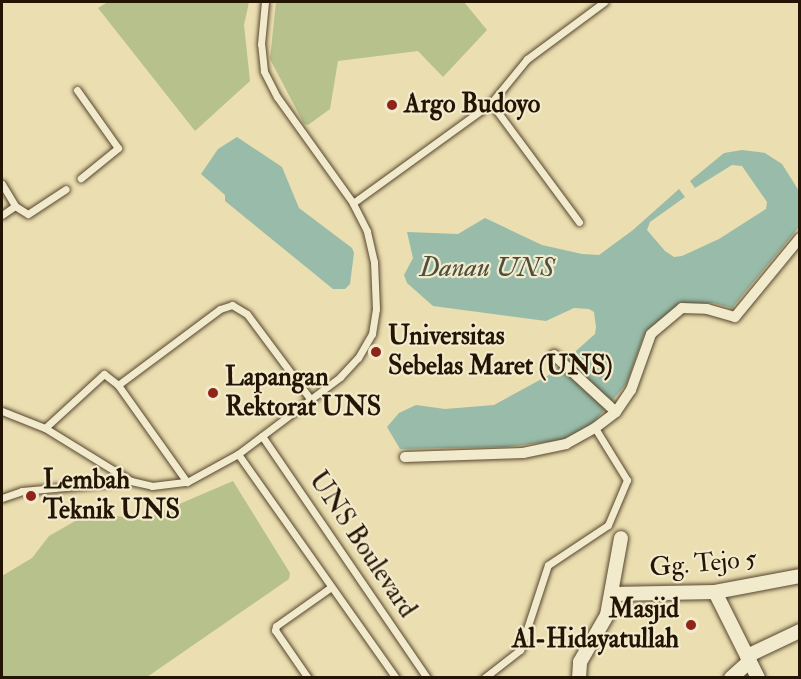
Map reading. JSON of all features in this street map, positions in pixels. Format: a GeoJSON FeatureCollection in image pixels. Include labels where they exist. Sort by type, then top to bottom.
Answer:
{"type":"FeatureCollection","features":[{"type":"Feature","properties":{"kind":"street"},"geometry":{"type":"LineString","coordinates":[[405,457],[523,453],[566,444],[595,428],[616,412],[631,390],[651,334],[682,308],[707,309],[735,317],[800,238]]}},
{"type":"Feature","properties":{"kind":"street"},"geometry":{"type":"LineString","coordinates":[[554,355],[616,412]]}},
{"type":"Feature","properties":{"kind":"street"},"geometry":{"type":"LineString","coordinates":[[579,678],[580,662],[604,622],[621,538]]}},
{"type":"Feature","properties":{"kind":"street","name":"Gg. Tejo 5"},"geometry":{"type":"LineString","coordinates":[[611,594],[715,592],[800,576]]}},
{"type":"Feature","properties":{"kind":"street"},"geometry":{"type":"LineString","coordinates":[[715,592],[758,678]]}},
{"type":"Feature","properties":{"kind":"street"},"geometry":{"type":"LineString","coordinates":[[731,678],[748,658],[800,631]]}},
{"type":"Feature","properties":{"kind":"lane"},"geometry":{"type":"LineString","coordinates":[[2,411],[45,428],[131,481],[152,486],[187,483],[238,454],[340,377],[358,358],[372,334],[376,309],[374,262],[367,231],[353,203],[277,97],[264,71],[261,44],[265,2]]}},
{"type":"Feature","properties":{"kind":"lane"},"geometry":{"type":"LineString","coordinates":[[353,203],[491,103],[527,59],[604,2]]}},
{"type":"Feature","properties":{"kind":"lane"},"geometry":{"type":"LineString","coordinates":[[77,90],[118,148],[81,178]]}},
{"type":"Feature","properties":{"kind":"lane"},"geometry":{"type":"LineString","coordinates":[[491,103],[579,222]]}},
{"type":"Feature","properties":{"kind":"lane"},"geometry":{"type":"LineString","coordinates":[[2,184],[15,206],[28,214],[66,189]]}},
{"type":"Feature","properties":{"kind":"lane"},"geometry":{"type":"LineString","coordinates":[[2,215],[15,206]]}},
{"type":"Feature","properties":{"kind":"lane"},"geometry":{"type":"LineString","coordinates":[[118,385],[220,309],[232,305],[247,314],[310,400]]}},
{"type":"Feature","properties":{"kind":"lane"},"geometry":{"type":"LineString","coordinates":[[45,428],[101,375],[107,375],[118,385],[187,483]]}},
{"type":"Feature","properties":{"kind":"lane"},"geometry":{"type":"LineString","coordinates":[[484,678],[520,650],[548,565],[608,525],[627,480],[595,428]]}},
{"type":"Feature","properties":{"kind":"lane","name":"UNS Boulevard"},"geometry":{"type":"LineString","coordinates":[[262,436],[427,678]]}},
{"type":"Feature","properties":{"kind":"lane","name":"UNS Boulevard"},"geometry":{"type":"LineString","coordinates":[[238,454],[396,678]]}},
{"type":"Feature","properties":{"kind":"lane"},"geometry":{"type":"LineString","coordinates":[[2,498],[22,491],[131,481]]}},
{"type":"Feature","properties":{"kind":"lane"},"geometry":{"type":"LineString","coordinates":[[308,678],[275,630],[276,626],[331,587]]}},
{"type":"Feature","properties":{"kind":"green space"},"geometry":{"type":"Polygon","coordinates":[[[108,2],[249,2],[244,25],[250,81],[195,131],[98,8],[108,2]]]}},
{"type":"Feature","properties":{"kind":"green space"},"geometry":{"type":"Polygon","coordinates":[[[276,2],[464,2],[487,30],[443,77],[418,51],[338,61],[330,109],[308,125],[304,124],[270,59],[276,2]]]}},
{"type":"Feature","properties":{"kind":"green space"},"geometry":{"type":"Polygon","coordinates":[[[233,481],[290,573],[289,579],[147,677],[2,677],[2,576],[32,558],[49,536],[91,512],[142,520],[233,481]]]}},
{"type":"Feature","properties":{"kind":"water","name":"Danau UNS"},"geometry":{"type":"Polygon","coordinates":[[[237,137],[282,167],[299,208],[352,248],[354,253],[350,284],[345,289],[333,289],[225,201],[225,195],[201,174],[218,149],[237,137]]]}},
{"type":"Feature","properties":{"kind":"water","name":"Danau UNS"},"geometry":{"type":"Polygon","coordinates":[[[742,150],[765,153],[782,164],[799,191],[799,227],[732,308],[713,303],[679,304],[644,335],[627,383],[594,422],[563,440],[506,447],[400,449],[387,427],[399,413],[416,405],[445,409],[494,405],[549,375],[595,334],[596,327],[594,312],[589,309],[574,308],[546,321],[433,306],[407,283],[404,275],[413,258],[407,232],[458,234],[485,218],[542,245],[582,254],[599,255],[633,230],[679,189],[685,197],[650,222],[647,230],[665,251],[674,257],[682,256],[719,239],[766,209],[767,202],[742,166],[732,165],[695,188],[690,181],[724,153],[742,150]]]}},
{"type":"Feature","properties":{"kind":"place","name":"Argo Budoyo"},"geometry":{"type":"Point","coordinates":[392,105]}},
{"type":"Feature","properties":{"kind":"place","name":"Universitas Sebelas Maret (UNS)"},"geometry":{"type":"Point","coordinates":[376,352]}},
{"type":"Feature","properties":{"kind":"place","name":"Lapangan Rektorat UNS"},"geometry":{"type":"Point","coordinates":[213,393]}},
{"type":"Feature","properties":{"kind":"place","name":"Lembah Teknik UNS"},"geometry":{"type":"Point","coordinates":[31,496]}},
{"type":"Feature","properties":{"kind":"place","name":"Masjid Al-Hidayatullah"},"geometry":{"type":"Point","coordinates":[691,625]}}]}
